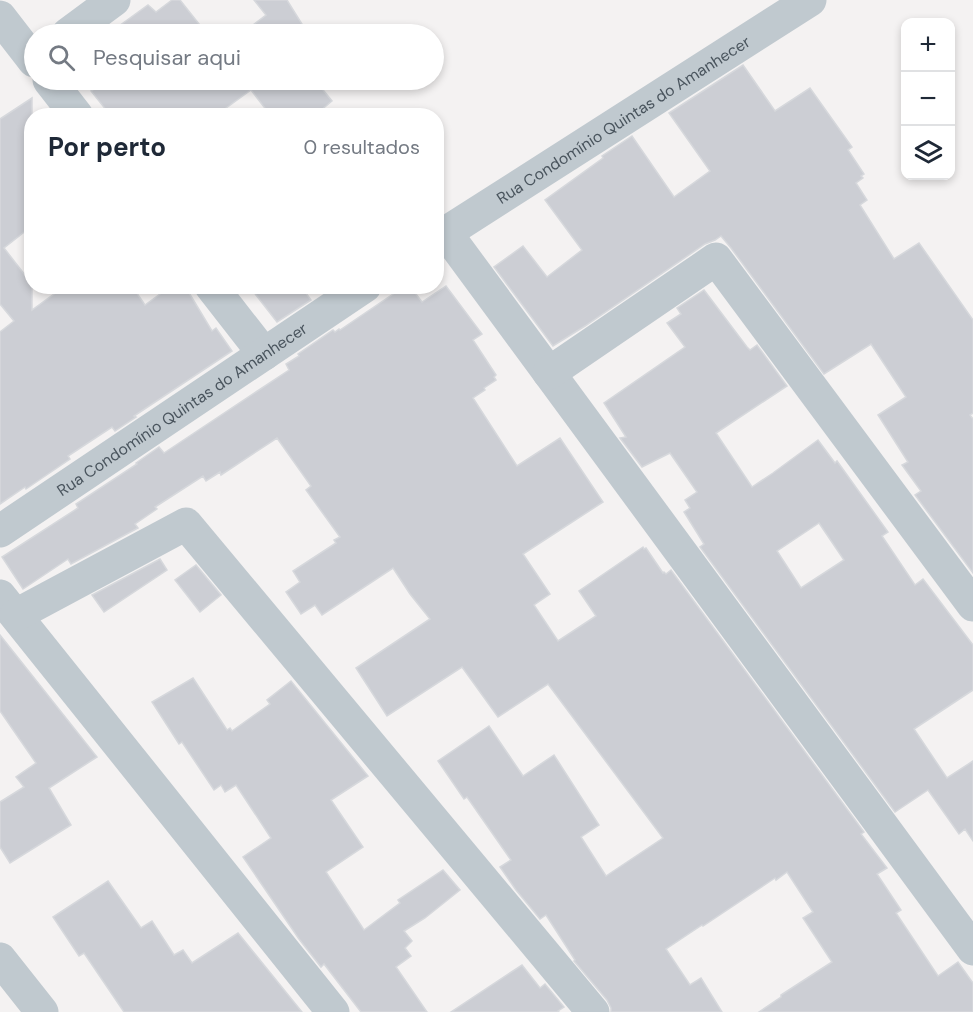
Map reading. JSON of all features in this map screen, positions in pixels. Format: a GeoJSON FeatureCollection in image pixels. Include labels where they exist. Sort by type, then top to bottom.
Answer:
{"type":"FeatureCollection","features":[{"type":"Feature","properties":{"kind":"street"},"geometry":{"type":"LineString","coordinates":[[82,24],[114,0]]}},
{"type":"Feature","properties":{"kind":"street","name":"Rua Condomínio Quintas do Amanhecer"},"geometry":{"type":"LineString","coordinates":[[444,234],[810,0]]}},
{"type":"Feature","properties":{"kind":"street"},"geometry":{"type":"LineString","coordinates":[[0,16],[24,47]]}},
{"type":"Feature","properties":{"kind":"street"},"geometry":{"type":"LineString","coordinates":[[57,90],[71,108]]}},
{"type":"Feature","properties":{"kind":"street"},"geometry":{"type":"LineString","coordinates":[[444,240],[549,373],[972,946]]}},
{"type":"Feature","properties":{"kind":"street"},"geometry":{"type":"LineString","coordinates":[[549,373],[716,259],[973,605]]}},
{"type":"Feature","properties":{"kind":"street"},"geometry":{"type":"LineString","coordinates":[[217,294],[264,354]]}},
{"type":"Feature","properties":{"kind":"street","name":"Rua Condomínio Quintas do Amanhecer"},"geometry":{"type":"LineString","coordinates":[[0,531],[353,294]]}},
{"type":"Feature","properties":{"kind":"street"},"geometry":{"type":"LineString","coordinates":[[333,1012],[8,605],[186,524],[593,1012]]}},
{"type":"Feature","properties":{"kind":"street"},"geometry":{"type":"LineString","coordinates":[[0,959],[42,1012]]}},
{"type":"Feature","properties":{"kind":"building"},"geometry":{"type":"Polygon","coordinates":[[[172,0],[180,0],[199,24],[122,24],[148,5],[156,12],[172,0]]]}},
{"type":"Feature","properties":{"kind":"building"},"geometry":{"type":"Polygon","coordinates":[[[254,0],[287,0],[302,24],[254,24],[266,15],[254,0]]]}},
{"type":"Feature","properties":{"kind":"building"},"geometry":{"type":"Polygon","coordinates":[[[743,65],[775,111],[810,88],[852,147],[848,150],[864,174],[861,176],[863,178],[856,183],[867,200],[860,205],[894,259],[919,243],[973,320],[973,413],[970,415],[973,419],[973,573],[915,495],[921,491],[902,465],[908,462],[878,415],[906,397],[871,344],[824,374],[721,236],[705,244],[553,346],[494,267],[523,246],[547,277],[582,250],[545,200],[632,136],[674,197],[710,171],[669,113],[743,65]]]}},
{"type":"Feature","properties":{"kind":"building"},"geometry":{"type":"Polygon","coordinates":[[[251,90],[226,108],[105,108],[91,91],[251,90]]]}},
{"type":"Feature","properties":{"kind":"building"},"geometry":{"type":"Polygon","coordinates":[[[251,90],[323,90],[332,101],[324,108],[265,108],[251,90]]]}},
{"type":"Feature","properties":{"kind":"building"},"geometry":{"type":"Polygon","coordinates":[[[32,98],[32,108],[24,108],[24,232],[4,248],[24,274],[24,294],[32,294],[32,310],[54,294],[137,294],[145,305],[160,294],[190,294],[212,331],[216,328],[232,351],[115,431],[112,427],[68,456],[70,459],[0,504],[0,332],[14,321],[0,304],[0,119],[32,98]]]}},
{"type":"Feature","properties":{"kind":"building"},"geometry":{"type":"Polygon","coordinates":[[[446,286],[482,334],[473,340],[496,375],[494,377],[496,380],[473,398],[517,466],[560,438],[603,502],[523,554],[550,594],[534,605],[558,641],[596,616],[579,591],[643,547],[663,573],[666,574],[671,570],[864,832],[861,834],[887,868],[877,874],[901,910],[896,913],[938,976],[958,962],[973,983],[973,1012],[759,1012],[832,962],[803,918],[813,912],[787,872],[666,949],[690,985],[701,978],[722,1012],[611,1012],[607,1000],[574,961],[546,915],[540,919],[500,867],[511,860],[467,797],[464,799],[438,761],[489,726],[523,776],[554,755],[599,825],[581,837],[606,876],[663,838],[548,684],[498,717],[462,667],[387,716],[356,668],[430,619],[393,568],[322,615],[315,605],[301,614],[286,592],[300,582],[293,571],[336,543],[334,540],[340,537],[306,490],[311,486],[277,438],[221,475],[220,472],[206,481],[203,476],[155,507],[157,509],[135,524],[138,528],[71,564],[68,559],[23,589],[2,557],[78,508],[76,504],[159,447],[164,453],[289,370],[286,364],[299,356],[298,354],[333,330],[335,332],[393,294],[416,294],[422,302],[434,294],[444,294],[446,286]]]}},
{"type":"Feature","properties":{"kind":"building"},"geometry":{"type":"Polygon","coordinates":[[[704,290],[747,347],[750,350],[757,345],[787,386],[716,433],[752,487],[818,440],[835,463],[837,461],[888,532],[882,536],[915,585],[923,579],[973,645],[973,690],[914,729],[947,778],[973,761],[973,841],[965,829],[959,834],[928,790],[895,812],[700,547],[704,544],[684,512],[690,508],[685,500],[697,492],[670,453],[642,467],[620,438],[626,437],[604,403],[685,347],[667,323],[681,314],[677,308],[704,290]],[[819,523],[777,551],[801,588],[844,560],[819,523]]]}},
{"type":"Feature","properties":{"kind":"building"},"geometry":{"type":"Polygon","coordinates":[[[255,294],[307,294],[311,300],[277,322],[255,294]]]}},
{"type":"Feature","properties":{"kind":"building"},"geometry":{"type":"Polygon","coordinates":[[[160,559],[167,570],[104,612],[92,595],[160,559]]]}},
{"type":"Feature","properties":{"kind":"building"},"geometry":{"type":"Polygon","coordinates":[[[196,565],[221,595],[200,612],[175,580],[196,565]]]}},
{"type":"Feature","properties":{"kind":"building"},"geometry":{"type":"Polygon","coordinates":[[[0,635],[97,757],[49,788],[71,825],[10,863],[0,847],[0,802],[24,787],[16,777],[36,763],[0,711],[0,635]]]}},
{"type":"Feature","properties":{"kind":"building"},"geometry":{"type":"Polygon","coordinates":[[[193,678],[227,730],[230,728],[232,731],[270,704],[267,700],[291,681],[368,776],[331,800],[363,847],[326,872],[364,930],[400,903],[398,900],[443,870],[460,890],[425,918],[404,931],[412,941],[405,948],[411,956],[396,967],[427,1012],[361,1012],[324,964],[321,967],[299,939],[243,857],[271,838],[236,785],[225,792],[221,785],[214,790],[182,742],[179,744],[152,702],[193,678]]]}},
{"type":"Feature","properties":{"kind":"building"},"geometry":{"type":"Polygon","coordinates":[[[108,881],[141,928],[152,921],[174,955],[183,950],[192,963],[238,933],[302,1012],[124,1012],[84,953],[79,956],[53,917],[108,881]]]}},
{"type":"Feature","properties":{"kind":"building"},"geometry":{"type":"Polygon","coordinates":[[[522,965],[540,988],[545,984],[564,1007],[559,1012],[451,1012],[522,965]]]}}]}
